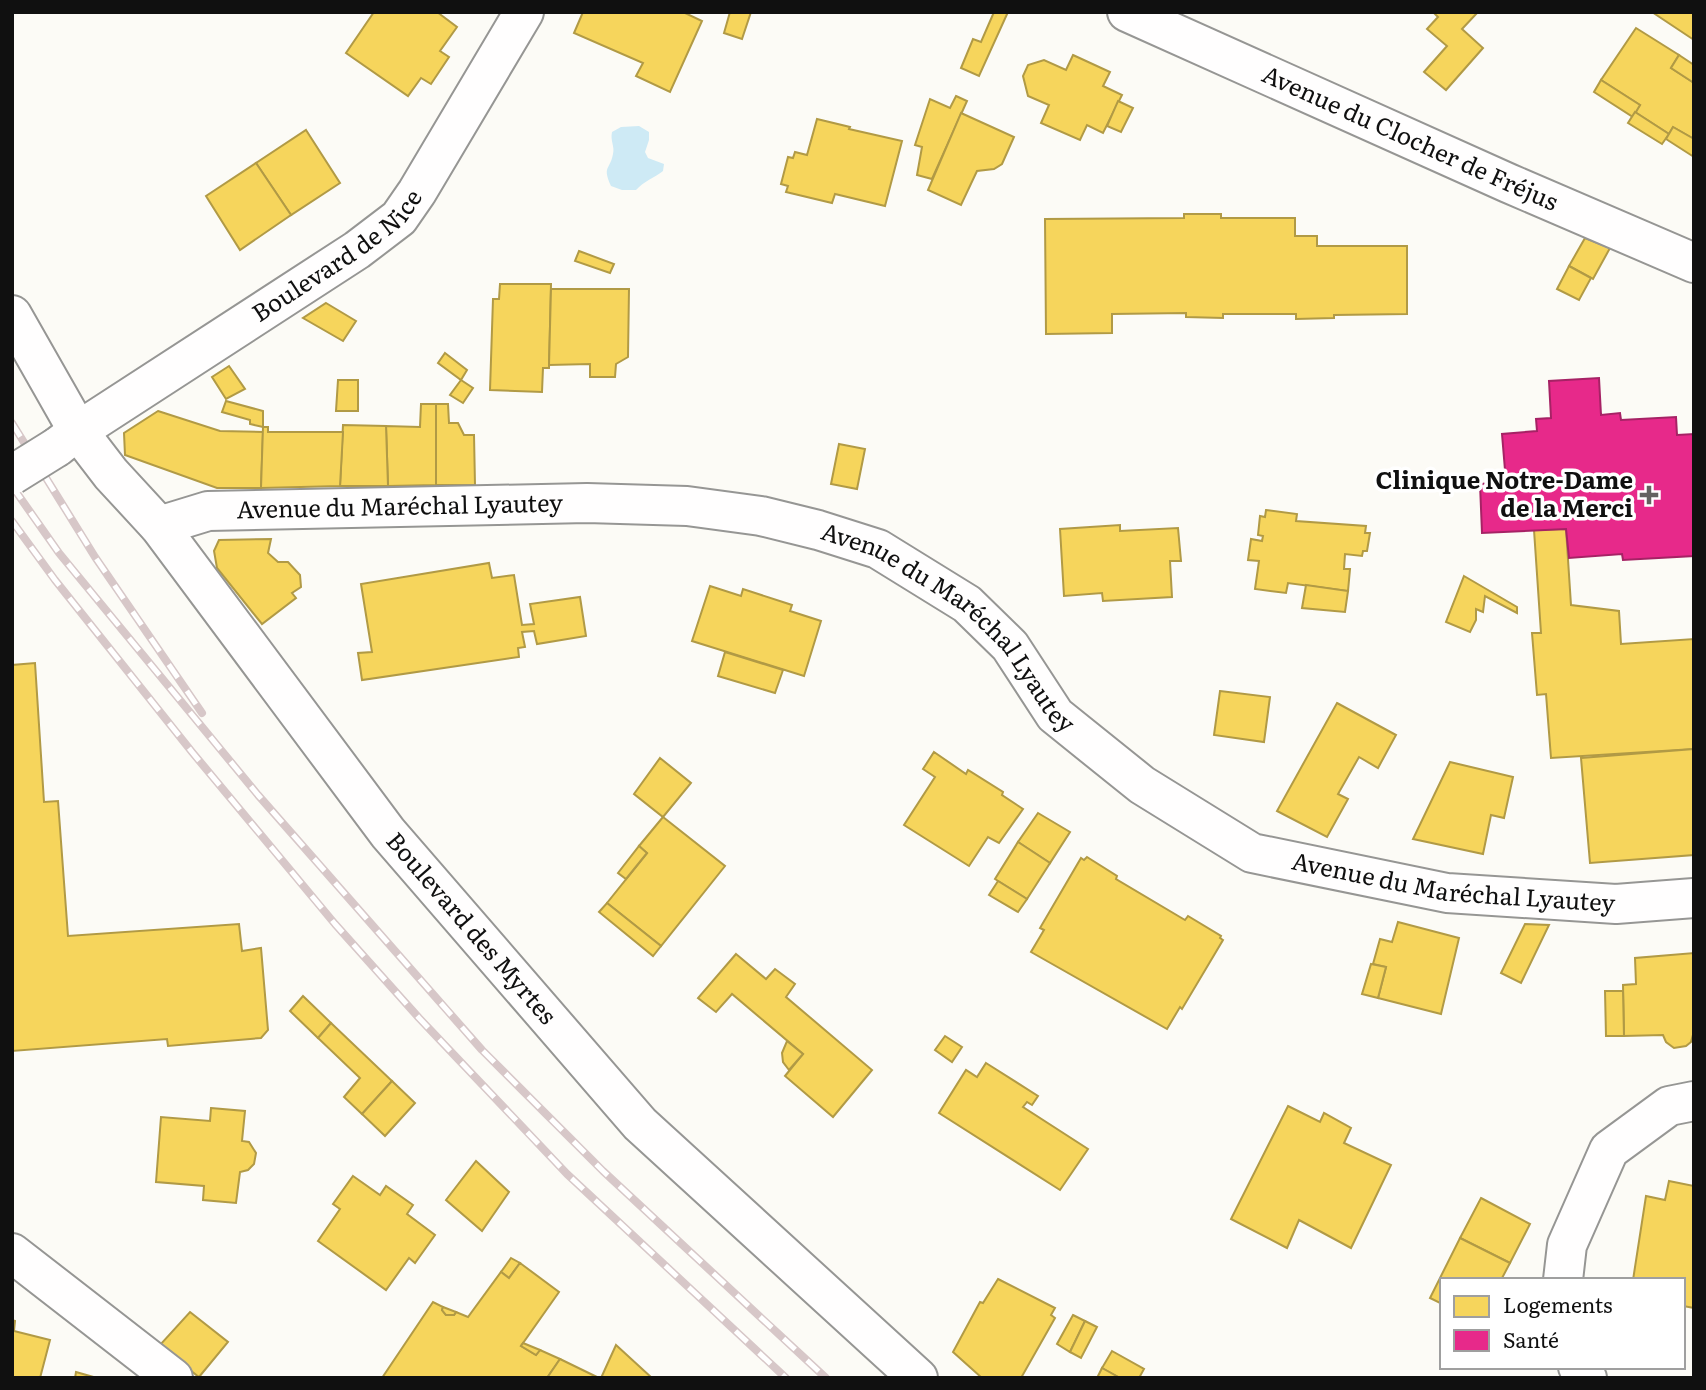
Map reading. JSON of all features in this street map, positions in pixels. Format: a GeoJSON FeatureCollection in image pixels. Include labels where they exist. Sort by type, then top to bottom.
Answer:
{"type":"FeatureCollection","features":[{"type":"Feature","properties":{"kind":"street","name":"Boulevard de Nice"},"geometry":{"type":"LineString","coordinates":[[12,475],[357,250],[399,218],[524,12]]}},
{"type":"Feature","properties":{"kind":"street","name":"Avenue du Clocher de Fréjus"},"geometry":{"type":"LineString","coordinates":[[1127,12],[1495,178],[1694,263]]}},
{"type":"Feature","properties":{"kind":"street","name":"Boulevard des Myrtes"},"geometry":{"type":"LineString","coordinates":[[12,315],[67,439],[111,474],[159,526],[388,833],[640,1124],[918,1378]]}},
{"type":"Feature","properties":{"kind":"street","name":"Avenue du Maréchal Lyautey"},"geometry":{"type":"LineString","coordinates":[[159,526],[208,511],[587,503],[687,506],[761,516],[878,550],[967,604],[1010,646],[1055,715],[1142,785],[1252,853],[1447,892],[1616,904],[1694,898]]}},
{"type":"Feature","properties":{"kind":"street"},"geometry":{"type":"LineString","coordinates":[[1563,1278],[1567,1245],[1609,1150],[1669,1105],[1694,1101]]}},
{"type":"Feature","properties":{"kind":"street"},"geometry":{"type":"LineString","coordinates":[[12,1253],[173,1378]]}},
{"type":"Feature","properties":{"kind":"water"},"geometry":{"type":"Polygon","coordinates":[[[639,126],[649,132],[645,152],[648,158],[664,164],[663,171],[636,190],[622,190],[611,186],[607,175],[613,151],[612,132],[621,127],[639,126]]]}},
{"type":"Feature","properties":{"kind":"building: Logements"},"geometry":{"type":"Polygon","coordinates":[[[374,12],[437,12],[457,27],[440,51],[449,57],[431,84],[421,78],[408,96],[346,53],[374,12]]]}},
{"type":"Feature","properties":{"kind":"building: Logements"},"geometry":{"type":"Polygon","coordinates":[[[583,12],[683,12],[702,21],[670,92],[636,76],[643,63],[574,33],[583,12]]]}},
{"type":"Feature","properties":{"kind":"building: Logements"},"geometry":{"type":"Polygon","coordinates":[[[730,12],[751,12],[742,39],[724,33],[730,12]]]}},
{"type":"Feature","properties":{"kind":"building: Logements"},"geometry":{"type":"Polygon","coordinates":[[[994,12],[1008,12],[979,76],[961,68],[973,39],[981,42],[994,12]]]}},
{"type":"Feature","properties":{"kind":"building: Logements"},"geometry":{"type":"Polygon","coordinates":[[[1433,12],[1478,12],[1462,29],[1483,48],[1446,90],[1424,72],[1447,46],[1427,29],[1438,17],[1433,12]]]}},
{"type":"Feature","properties":{"kind":"building: Logements"},"geometry":{"type":"Polygon","coordinates":[[[1652,12],[1694,12],[1694,40],[1652,12]]]}},
{"type":"Feature","properties":{"kind":"building: Logements"},"geometry":{"type":"Polygon","coordinates":[[[1636,28],[1679,55],[1671,68],[1694,83],[1694,139],[1673,127],[1669,134],[1635,112],[1640,105],[1601,80],[1636,28]]]}},
{"type":"Feature","properties":{"kind":"building: Logements"},"geometry":{"type":"Polygon","coordinates":[[[1073,55],[1110,72],[1103,86],[1122,95],[1103,133],[1087,125],[1080,140],[1041,123],[1049,105],[1028,96],[1023,76],[1028,65],[1044,60],[1066,70],[1073,55]]]}},
{"type":"Feature","properties":{"kind":"building: Logements"},"geometry":{"type":"Polygon","coordinates":[[[1679,55],[1694,65],[1694,83],[1671,68],[1679,55]]]}},
{"type":"Feature","properties":{"kind":"building: Logements"},"geometry":{"type":"Polygon","coordinates":[[[1601,80],[1640,105],[1633,117],[1594,92],[1601,80]]]}},
{"type":"Feature","properties":{"kind":"building: Logements"},"geometry":{"type":"Polygon","coordinates":[[[956,96],[967,101],[932,179],[917,175],[922,147],[915,145],[930,99],[950,108],[956,96]]]}},
{"type":"Feature","properties":{"kind":"building: Logements"},"geometry":{"type":"Polygon","coordinates":[[[1118,101],[1133,108],[1121,132],[1107,126],[1118,101]]]}},
{"type":"Feature","properties":{"kind":"building: Logements"},"geometry":{"type":"Polygon","coordinates":[[[1635,112],[1669,134],[1662,144],[1628,123],[1635,112]]]}},
{"type":"Feature","properties":{"kind":"building: Logements"},"geometry":{"type":"Polygon","coordinates":[[[961,113],[1014,137],[1002,164],[994,169],[977,171],[961,205],[928,190],[961,113]]]}},
{"type":"Feature","properties":{"kind":"building: Logements"},"geometry":{"type":"Polygon","coordinates":[[[817,119],[902,141],[885,206],[835,194],[832,203],[786,192],[788,186],[781,184],[788,157],[793,158],[795,152],[807,155],[817,119]]]}},
{"type":"Feature","properties":{"kind":"building: Logements"},"geometry":{"type":"Polygon","coordinates":[[[1673,127],[1694,139],[1694,157],[1666,139],[1673,127]]]}},
{"type":"Feature","properties":{"kind":"building: Logements"},"geometry":{"type":"Polygon","coordinates":[[[306,130],[340,183],[291,215],[256,163],[306,130]]]}},
{"type":"Feature","properties":{"kind":"building: Logements"},"geometry":{"type":"Polygon","coordinates":[[[256,163],[291,215],[240,250],[206,196],[256,163]]]}},
{"type":"Feature","properties":{"kind":"building: Logements"},"geometry":{"type":"Polygon","coordinates":[[[1184,214],[1221,214],[1221,218],[1295,218],[1295,236],[1317,236],[1317,246],[1407,246],[1407,314],[1334,315],[1334,318],[1296,319],[1296,314],[1223,314],[1223,318],[1186,317],[1186,313],[1112,314],[1112,333],[1046,334],[1045,219],[1184,218],[1184,214]]]}},
{"type":"Feature","properties":{"kind":"building: Logements"},"geometry":{"type":"Polygon","coordinates":[[[1585,238],[1610,248],[1593,279],[1569,266],[1585,238]]]}},
{"type":"Feature","properties":{"kind":"building: Logements"},"geometry":{"type":"Polygon","coordinates":[[[579,251],[614,264],[610,273],[575,261],[579,251]]]}},
{"type":"Feature","properties":{"kind":"building: Logements"},"geometry":{"type":"Polygon","coordinates":[[[1569,266],[1591,278],[1579,300],[1557,289],[1569,266]]]}},
{"type":"Feature","properties":{"kind":"building: Logements"},"geometry":{"type":"Polygon","coordinates":[[[500,284],[551,284],[549,368],[543,368],[542,392],[490,390],[493,299],[499,299],[500,284]]]}},
{"type":"Feature","properties":{"kind":"building: Logements"},"geometry":{"type":"Polygon","coordinates":[[[551,289],[629,289],[628,357],[616,364],[615,377],[590,377],[590,364],[549,365],[551,289]]]}},
{"type":"Feature","properties":{"kind":"building: Logements"},"geometry":{"type":"Polygon","coordinates":[[[326,303],[356,321],[343,341],[303,318],[326,303]]]}},
{"type":"Feature","properties":{"kind":"building: Logements"},"geometry":{"type":"Polygon","coordinates":[[[445,353],[467,370],[461,380],[438,363],[445,353]]]}},
{"type":"Feature","properties":{"kind":"building: Logements"},"geometry":{"type":"Polygon","coordinates":[[[229,366],[245,389],[226,399],[212,377],[229,366]]]}},
{"type":"Feature","properties":{"kind":"building: Logements"},"geometry":{"type":"Polygon","coordinates":[[[338,380],[358,380],[358,411],[336,411],[338,380]]]}},
{"type":"Feature","properties":{"kind":"building: Logements"},"geometry":{"type":"Polygon","coordinates":[[[461,380],[473,388],[463,403],[450,395],[461,380]]]}},
{"type":"Feature","properties":{"kind":"building: Logements"},"geometry":{"type":"Polygon","coordinates":[[[226,401],[263,411],[263,427],[250,424],[250,420],[222,412],[226,401]]]}},
{"type":"Feature","properties":{"kind":"building: Logements"},"geometry":{"type":"Polygon","coordinates":[[[421,404],[436,404],[436,485],[388,486],[386,426],[420,427],[421,404]]]}},
{"type":"Feature","properties":{"kind":"building: Logements"},"geometry":{"type":"Polygon","coordinates":[[[436,404],[448,404],[449,423],[458,423],[464,435],[474,435],[475,485],[436,485],[436,404]]]}},
{"type":"Feature","properties":{"kind":"building: Logements"},"geometry":{"type":"Polygon","coordinates":[[[158,411],[220,431],[263,432],[261,488],[217,488],[125,455],[124,433],[158,411]]]}},
{"type":"Feature","properties":{"kind":"building: Logements"},"geometry":{"type":"Polygon","coordinates":[[[343,425],[386,426],[388,486],[340,486],[343,425]]]}},
{"type":"Feature","properties":{"kind":"building: Logements"},"geometry":{"type":"Polygon","coordinates":[[[263,427],[268,427],[268,432],[343,432],[340,486],[261,488],[263,427]]]}},
{"type":"Feature","properties":{"kind":"building: Logements"},"geometry":{"type":"Polygon","coordinates":[[[839,444],[865,449],[857,489],[831,484],[839,444]]]}},
{"type":"Feature","properties":{"kind":"building: Logements"},"geometry":{"type":"Polygon","coordinates":[[[1266,510],[1297,514],[1296,521],[1366,526],[1365,533],[1370,533],[1367,551],[1363,551],[1362,556],[1345,554],[1344,569],[1350,569],[1348,591],[1288,583],[1286,593],[1255,589],[1259,561],[1248,560],[1251,539],[1262,541],[1263,536],[1258,535],[1260,516],[1265,517],[1266,510]]]}},
{"type":"Feature","properties":{"kind":"building: Logements"},"geometry":{"type":"Polygon","coordinates":[[[1120,525],[1120,531],[1178,528],[1181,561],[1170,561],[1172,597],[1103,601],[1102,593],[1064,596],[1060,529],[1120,525]]]}},
{"type":"Feature","properties":{"kind":"building: Logements"},"geometry":{"type":"Polygon","coordinates":[[[1566,529],[1571,605],[1619,611],[1621,644],[1694,639],[1694,749],[1551,758],[1546,694],[1537,695],[1532,633],[1541,633],[1534,530],[1566,529]]]}},
{"type":"Feature","properties":{"kind":"building: Logements"},"geometry":{"type":"Polygon","coordinates":[[[271,539],[268,553],[278,562],[288,562],[300,575],[301,587],[292,593],[296,598],[262,624],[217,568],[214,551],[219,540],[271,539]]]}},
{"type":"Feature","properties":{"kind":"building: Logements"},"geometry":{"type":"Polygon","coordinates":[[[489,563],[492,578],[514,575],[522,625],[534,624],[530,604],[580,597],[586,636],[537,644],[534,631],[522,632],[525,647],[518,648],[519,657],[362,680],[358,653],[372,652],[361,584],[489,563]]]}},
{"type":"Feature","properties":{"kind":"building: Logements"},"geometry":{"type":"Polygon","coordinates":[[[1464,576],[1517,607],[1517,613],[1485,596],[1483,612],[1476,609],[1476,620],[1470,632],[1446,622],[1464,576]]]}},
{"type":"Feature","properties":{"kind":"building: Logements"},"geometry":{"type":"Polygon","coordinates":[[[1306,585],[1348,591],[1345,612],[1302,608],[1306,585]]]}},
{"type":"Feature","properties":{"kind":"building: Logements"},"geometry":{"type":"Polygon","coordinates":[[[710,586],[741,596],[743,589],[792,605],[790,611],[821,621],[804,676],[692,641],[710,586]]]}},
{"type":"Feature","properties":{"kind":"building: Logements"},"geometry":{"type":"Polygon","coordinates":[[[725,652],[783,670],[775,693],[718,676],[725,652]]]}},
{"type":"Feature","properties":{"kind":"building: Logements"},"geometry":{"type":"Polygon","coordinates":[[[35,663],[44,802],[58,801],[68,936],[239,924],[242,951],[261,948],[268,1030],[261,1038],[168,1046],[167,1039],[12,1051],[12,665],[35,663]]]}},
{"type":"Feature","properties":{"kind":"building: Logements"},"geometry":{"type":"Polygon","coordinates":[[[1220,691],[1270,697],[1264,742],[1214,735],[1220,691]]]}},
{"type":"Feature","properties":{"kind":"building: Logements"},"geometry":{"type":"Polygon","coordinates":[[[1337,703],[1396,735],[1378,768],[1359,757],[1338,794],[1348,799],[1327,837],[1277,811],[1337,703]]]}},
{"type":"Feature","properties":{"kind":"building: Logements"},"geometry":{"type":"Polygon","coordinates":[[[1694,749],[1694,855],[1590,863],[1581,758],[1694,749]]]}},
{"type":"Feature","properties":{"kind":"building: Logements"},"geometry":{"type":"Polygon","coordinates":[[[934,752],[966,774],[968,770],[1003,792],[1002,795],[1023,809],[999,843],[988,837],[969,866],[904,825],[935,777],[923,769],[934,752]]]}},
{"type":"Feature","properties":{"kind":"building: Logements"},"geometry":{"type":"Polygon","coordinates":[[[660,758],[691,783],[663,817],[634,794],[660,758]]]}},
{"type":"Feature","properties":{"kind":"building: Logements"},"geometry":{"type":"Polygon","coordinates":[[[1450,762],[1513,777],[1504,818],[1491,815],[1483,854],[1413,839],[1450,762]]]}},
{"type":"Feature","properties":{"kind":"building: Logements"},"geometry":{"type":"Polygon","coordinates":[[[1038,813],[1070,832],[1050,863],[1018,842],[1038,813]]]}},
{"type":"Feature","properties":{"kind":"building: Logements"},"geometry":{"type":"Polygon","coordinates":[[[663,817],[725,866],[661,946],[607,903],[647,853],[639,846],[663,817]]]}},
{"type":"Feature","properties":{"kind":"building: Logements"},"geometry":{"type":"Polygon","coordinates":[[[1018,842],[1050,863],[1027,899],[995,879],[1018,842]]]}},
{"type":"Feature","properties":{"kind":"building: Logements"},"geometry":{"type":"Polygon","coordinates":[[[639,846],[647,853],[626,879],[618,873],[639,846]]]}},
{"type":"Feature","properties":{"kind":"building: Logements"},"geometry":{"type":"Polygon","coordinates":[[[1087,857],[1117,876],[1116,879],[1185,920],[1188,916],[1221,936],[1223,940],[1167,1029],[1031,952],[1044,930],[1040,928],[1081,858],[1084,860],[1087,857]]]}},
{"type":"Feature","properties":{"kind":"building: Logements"},"geometry":{"type":"Polygon","coordinates":[[[998,881],[1027,899],[1018,912],[989,895],[998,881]]]}},
{"type":"Feature","properties":{"kind":"building: Logements"},"geometry":{"type":"Polygon","coordinates":[[[607,903],[661,946],[653,956],[599,912],[607,903]]]}},
{"type":"Feature","properties":{"kind":"building: Logements"},"geometry":{"type":"Polygon","coordinates":[[[1398,922],[1459,938],[1441,1014],[1378,998],[1386,967],[1373,964],[1380,939],[1392,942],[1398,922]]]}},
{"type":"Feature","properties":{"kind":"building: Logements"},"geometry":{"type":"Polygon","coordinates":[[[1525,924],[1549,925],[1521,983],[1501,973],[1525,924]]]}},
{"type":"Feature","properties":{"kind":"building: Logements"},"geometry":{"type":"Polygon","coordinates":[[[1694,953],[1694,1031],[1691,1042],[1686,1046],[1674,1048],[1666,1042],[1663,1035],[1624,1036],[1623,985],[1636,984],[1635,958],[1694,953]]]}},
{"type":"Feature","properties":{"kind":"building: Logements"},"geometry":{"type":"Polygon","coordinates":[[[736,954],[766,979],[775,969],[795,984],[786,997],[872,1070],[833,1117],[785,1076],[803,1054],[732,994],[716,1012],[698,998],[736,954]]]}},
{"type":"Feature","properties":{"kind":"building: Logements"},"geometry":{"type":"Polygon","coordinates":[[[1371,964],[1386,967],[1378,998],[1362,994],[1371,964]]]}},
{"type":"Feature","properties":{"kind":"building: Logements"},"geometry":{"type":"Polygon","coordinates":[[[1605,991],[1623,991],[1624,1036],[1606,1036],[1605,991]]]}},
{"type":"Feature","properties":{"kind":"building: Logements"},"geometry":{"type":"Polygon","coordinates":[[[303,996],[331,1023],[318,1038],[290,1011],[303,996]]]}},
{"type":"Feature","properties":{"kind":"building: Logements"},"geometry":{"type":"Polygon","coordinates":[[[331,1023],[392,1081],[362,1114],[344,1097],[360,1078],[318,1038],[331,1023]]]}},
{"type":"Feature","properties":{"kind":"building: Logements"},"geometry":{"type":"Polygon","coordinates":[[[945,1036],[962,1047],[952,1062],[935,1050],[945,1036]]]}},
{"type":"Feature","properties":{"kind":"building: Logements"},"geometry":{"type":"Polygon","coordinates":[[[787,1041],[803,1054],[789,1070],[783,1062],[782,1053],[787,1041]]]}},
{"type":"Feature","properties":{"kind":"building: Logements"},"geometry":{"type":"Polygon","coordinates":[[[986,1063],[1038,1096],[1032,1105],[1027,1102],[1023,1107],[1088,1149],[1060,1190],[939,1113],[966,1070],[977,1077],[986,1063]]]}},
{"type":"Feature","properties":{"kind":"building: Logements"},"geometry":{"type":"Polygon","coordinates":[[[392,1081],[415,1103],[385,1136],[362,1114],[392,1081]]]}},
{"type":"Feature","properties":{"kind":"building: Logements"},"geometry":{"type":"Polygon","coordinates":[[[1288,1106],[1320,1122],[1324,1113],[1351,1128],[1344,1143],[1391,1165],[1351,1248],[1299,1220],[1287,1248],[1231,1219],[1288,1106]]]}},
{"type":"Feature","properties":{"kind":"building: Logements"},"geometry":{"type":"Polygon","coordinates":[[[211,1108],[245,1111],[242,1141],[249,1142],[256,1153],[254,1164],[248,1170],[240,1172],[236,1203],[203,1200],[204,1186],[156,1182],[161,1117],[210,1121],[211,1108]]]}},
{"type":"Feature","properties":{"kind":"building: Logements"},"geometry":{"type":"Polygon","coordinates":[[[476,1161],[509,1192],[482,1231],[446,1200],[476,1161]]]}},
{"type":"Feature","properties":{"kind":"building: Logements"},"geometry":{"type":"Polygon","coordinates":[[[353,1176],[380,1195],[386,1186],[413,1205],[407,1214],[435,1235],[415,1263],[409,1258],[386,1290],[318,1241],[340,1209],[333,1204],[353,1176]]]}},
{"type":"Feature","properties":{"kind":"building: Logements"},"geometry":{"type":"Polygon","coordinates":[[[1669,1181],[1694,1186],[1694,1308],[1685,1306],[1685,1278],[1633,1278],[1646,1196],[1665,1200],[1669,1181]]]}},
{"type":"Feature","properties":{"kind":"building: Logements"},"geometry":{"type":"Polygon","coordinates":[[[1481,1198],[1530,1224],[1510,1263],[1460,1238],[1481,1198]]]}},
{"type":"Feature","properties":{"kind":"building: Logements"},"geometry":{"type":"Polygon","coordinates":[[[1460,1238],[1510,1263],[1502,1278],[1440,1278],[1460,1238]]]}},
{"type":"Feature","properties":{"kind":"building: Logements"},"geometry":{"type":"Polygon","coordinates":[[[511,1258],[520,1263],[509,1278],[501,1272],[511,1258]]]}},
{"type":"Feature","properties":{"kind":"building: Logements"},"geometry":{"type":"Polygon","coordinates":[[[520,1263],[559,1292],[521,1346],[536,1355],[540,1350],[560,1359],[547,1378],[382,1378],[433,1302],[443,1307],[446,1315],[454,1315],[456,1312],[468,1317],[501,1272],[509,1278],[520,1263]]]}},
{"type":"Feature","properties":{"kind":"building: Logements"},"geometry":{"type":"Polygon","coordinates":[[[1440,1278],[1440,1303],[1430,1298],[1440,1278]]]}},
{"type":"Feature","properties":{"kind":"building: Logements"},"geometry":{"type":"Polygon","coordinates":[[[998,1279],[1055,1308],[1051,1315],[1055,1318],[1021,1378],[982,1378],[953,1352],[980,1302],[983,1303],[998,1279]]]}},
{"type":"Feature","properties":{"kind":"building: Logements"},"geometry":{"type":"Polygon","coordinates":[[[443,1307],[456,1312],[454,1315],[446,1315],[443,1307]]]}},
{"type":"Feature","properties":{"kind":"building: Logements"},"geometry":{"type":"Polygon","coordinates":[[[190,1312],[228,1342],[199,1377],[159,1346],[190,1312]]]}},
{"type":"Feature","properties":{"kind":"building: Logements"},"geometry":{"type":"Polygon","coordinates":[[[1073,1315],[1085,1321],[1070,1352],[1057,1344],[1073,1315]]]}},
{"type":"Feature","properties":{"kind":"building: Logements"},"geometry":{"type":"Polygon","coordinates":[[[12,1320],[15,1321],[14,1331],[50,1340],[40,1378],[12,1378],[12,1320]]]}},
{"type":"Feature","properties":{"kind":"building: Logements"},"geometry":{"type":"Polygon","coordinates":[[[1085,1321],[1097,1327],[1081,1358],[1070,1352],[1085,1321]]]}},
{"type":"Feature","properties":{"kind":"building: Logements"},"geometry":{"type":"Polygon","coordinates":[[[523,1343],[540,1350],[536,1355],[521,1346],[523,1343]]]}},
{"type":"Feature","properties":{"kind":"building: Logements"},"geometry":{"type":"Polygon","coordinates":[[[616,1345],[652,1378],[601,1378],[616,1345]]]}},
{"type":"Feature","properties":{"kind":"building: Logements"},"geometry":{"type":"Polygon","coordinates":[[[1112,1351],[1144,1369],[1139,1378],[1120,1378],[1102,1368],[1112,1351]]]}},
{"type":"Feature","properties":{"kind":"building: Logements"},"geometry":{"type":"Polygon","coordinates":[[[560,1359],[599,1378],[547,1378],[560,1359]]]}},
{"type":"Feature","properties":{"kind":"building: Logements"},"geometry":{"type":"Polygon","coordinates":[[[1102,1368],[1120,1378],[1097,1378],[1102,1368]]]}},
{"type":"Feature","properties":{"kind":"building: Logements"},"geometry":{"type":"Polygon","coordinates":[[[76,1372],[97,1378],[75,1378],[76,1372]]]}},
{"type":"Feature","properties":{"kind":"building: Santé"},"geometry":{"type":"Polygon","coordinates":[[[1599,378],[1601,415],[1620,413],[1621,420],[1676,417],[1677,435],[1694,434],[1694,556],[1623,560],[1622,554],[1569,558],[1566,529],[1482,533],[1480,484],[1506,482],[1502,434],[1537,431],[1536,419],[1551,418],[1549,381],[1599,378]]]}},
{"type":"Feature","properties":{"kind":"railway"},"geometry":{"type":"LineString","coordinates":[[12,423],[95,557],[202,713]]}},
{"type":"Feature","properties":{"kind":"railway"},"geometry":{"type":"LineString","coordinates":[[12,486],[59,553],[258,795],[482,1050],[603,1171],[826,1378]]}},
{"type":"Feature","properties":{"kind":"railway"},"geometry":{"type":"LineString","coordinates":[[12,521],[55,580],[192,752],[335,924],[419,1018],[567,1174],[786,1378]]}},
{"type":"Feature","properties":{"kind":"place","name":"Clinique Notre-Dame de la Merci"},"geometry":{"type":"Point","coordinates":[1649,495]}}]}
